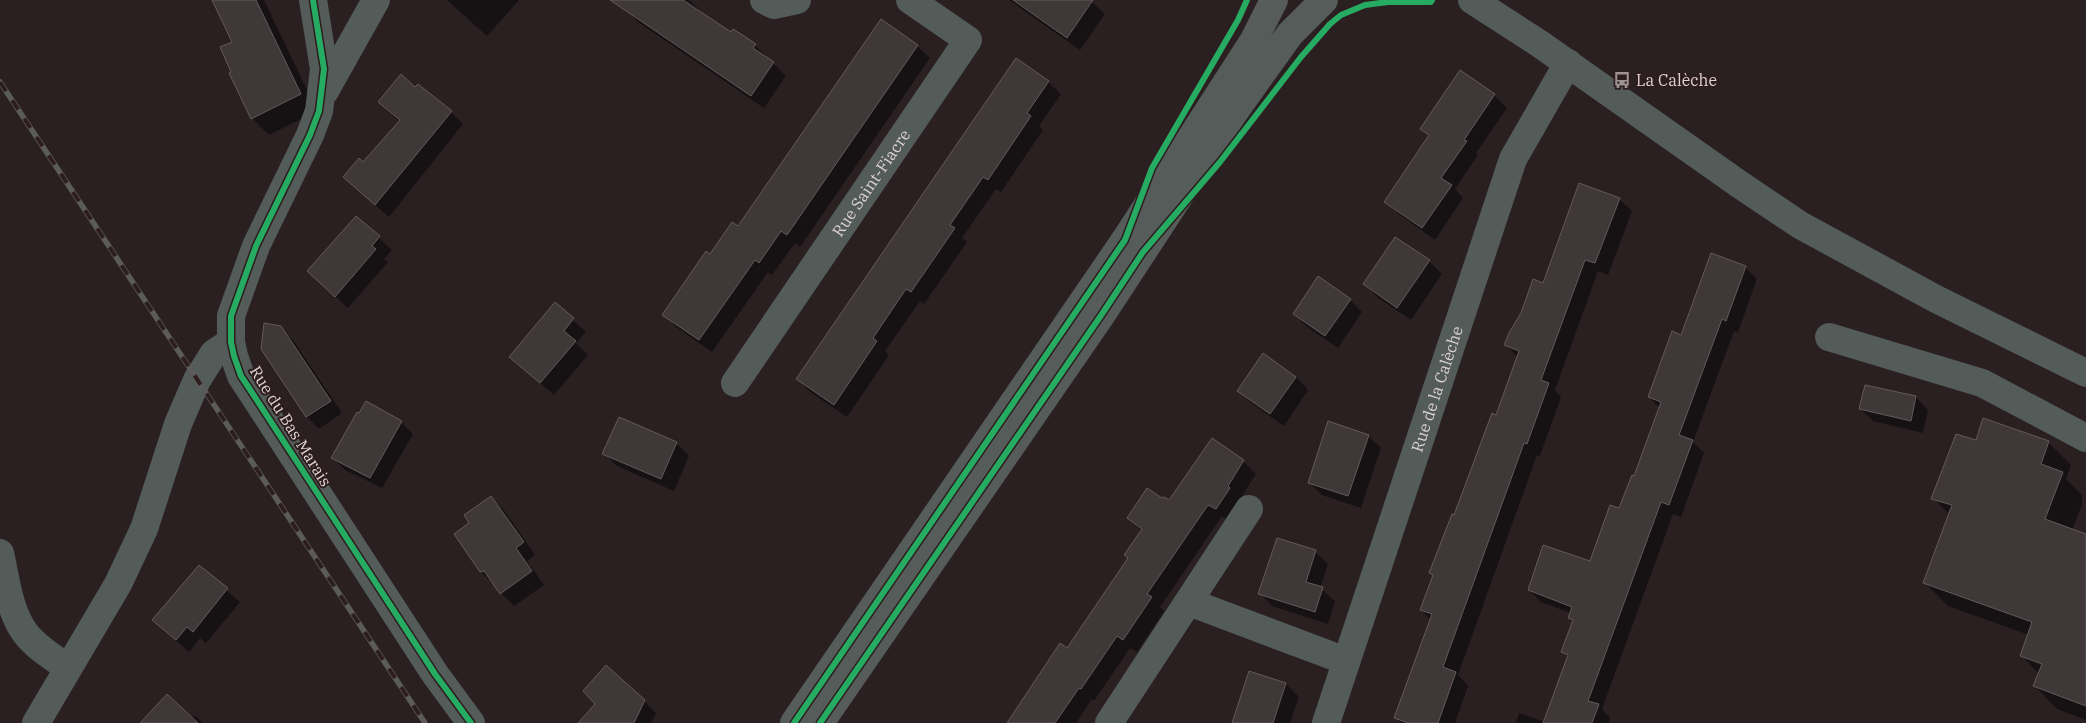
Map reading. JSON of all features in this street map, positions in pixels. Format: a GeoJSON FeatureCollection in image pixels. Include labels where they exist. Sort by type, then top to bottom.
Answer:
{"type":"FeatureCollection","features":[{"type":"Feature","properties":{"kind":"main road"},"geometry":{"type":"LineString","coordinates":[[794,723],[1126,240],[1254,40],[1274,0]]}},
{"type":"Feature","properties":{"kind":"main road"},"geometry":{"type":"LineString","coordinates":[[820,723],[1102,314],[1235,111],[1290,34],[1324,0]]}},
{"type":"Feature","properties":{"kind":"street","name":"Rue du Bas Marais"},"geometry":{"type":"LineString","coordinates":[[313,0],[324,69],[322,97],[316,122],[256,246],[239,288],[231,316],[231,342],[237,367],[248,388],[435,674],[471,723]]}},
{"type":"Feature","properties":{"kind":"street"},"geometry":{"type":"LineString","coordinates":[[322,97],[376,0]]}},
{"type":"Feature","properties":{"kind":"street"},"geometry":{"type":"LineString","coordinates":[[764,0],[774,5],[797,0]]}},
{"type":"Feature","properties":{"kind":"street","name":"Rue Saint-Fiacre"},"geometry":{"type":"LineString","coordinates":[[735,383],[968,40],[910,0]]}},
{"type":"Feature","properties":{"kind":"street"},"geometry":{"type":"LineString","coordinates":[[1472,0],[1568,63],[1739,184],[1800,224],[1936,299],[2086,373]]}},
{"type":"Feature","properties":{"kind":"street"},"geometry":{"type":"LineString","coordinates":[[1498,0],[1512,17],[1540,44]]}},
{"type":"Feature","properties":{"kind":"street","name":"Rue de la Calèche"},"geometry":{"type":"LineString","coordinates":[[1326,723],[1512,159],[1568,63]]}},
{"type":"Feature","properties":{"kind":"street"},"geometry":{"type":"LineString","coordinates":[[1829,336],[1982,383],[2086,438]]}},
{"type":"Feature","properties":{"kind":"street"},"geometry":{"type":"LineString","coordinates":[[43,720],[68,668],[118,584],[144,529],[178,424],[197,380],[214,353],[231,342]]}},
{"type":"Feature","properties":{"kind":"street"},"geometry":{"type":"LineString","coordinates":[[1109,723],[1249,509]]}},
{"type":"Feature","properties":{"kind":"street"},"geometry":{"type":"LineString","coordinates":[[0,553],[13,609],[19,623],[35,644],[68,668]]}},
{"type":"Feature","properties":{"kind":"street"},"geometry":{"type":"LineString","coordinates":[[1188,602],[1346,661]]}},
{"type":"Feature","properties":{"kind":"building"},"geometry":{"type":"Polygon","coordinates":[[[212,0],[256,0],[301,94],[251,119],[229,73],[231,72],[220,47],[232,42],[212,0]]]}},
{"type":"Feature","properties":{"kind":"building"},"geometry":{"type":"Polygon","coordinates":[[[610,0],[683,0],[731,32],[733,29],[756,44],[753,48],[774,62],[751,96],[610,0]]]}},
{"type":"Feature","properties":{"kind":"building"},"geometry":{"type":"Polygon","coordinates":[[[1013,0],[1093,0],[1067,38],[1013,0]]]}},
{"type":"Feature","properties":{"kind":"building"},"geometry":{"type":"Polygon","coordinates":[[[881,19],[918,45],[787,235],[781,231],[759,263],[755,260],[699,340],[662,315],[706,251],[710,254],[732,222],[738,226],[881,19]]]}},
{"type":"Feature","properties":{"kind":"building"},"geometry":{"type":"Polygon","coordinates":[[[1016,58],[1049,81],[1027,113],[1031,116],[988,180],[983,177],[950,225],[955,228],[911,292],[906,289],[873,338],[877,341],[834,405],[796,379],[1016,58]]]}},
{"type":"Feature","properties":{"kind":"building"},"geometry":{"type":"Polygon","coordinates":[[[1460,70],[1495,94],[1464,140],[1467,141],[1441,178],[1452,185],[1422,228],[1384,202],[1429,135],[1420,129],[1460,70]]]}},
{"type":"Feature","properties":{"kind":"building"},"geometry":{"type":"Polygon","coordinates":[[[401,74],[415,87],[418,84],[452,111],[375,205],[343,177],[359,158],[363,162],[400,120],[378,102],[401,74]]]}},
{"type":"Feature","properties":{"kind":"building"},"geometry":{"type":"Polygon","coordinates":[[[1579,183],[1620,198],[1595,263],[1585,260],[1541,380],[1549,383],[1527,444],[1524,443],[1443,667],[1456,672],[1438,723],[1408,723],[1394,718],[1432,614],[1420,610],[1433,575],[1429,573],[1452,514],[1454,515],[1492,413],[1496,415],[1519,351],[1504,345],[1521,313],[1533,279],[1543,283],[1579,183]]]}},
{"type":"Feature","properties":{"kind":"building"},"geometry":{"type":"Polygon","coordinates":[[[356,216],[380,236],[372,246],[376,249],[335,297],[307,271],[356,216]]]}},
{"type":"Feature","properties":{"kind":"building"},"geometry":{"type":"Polygon","coordinates":[[[1395,237],[1430,260],[1397,308],[1363,284],[1395,237]]]}},
{"type":"Feature","properties":{"kind":"building"},"geometry":{"type":"Polygon","coordinates":[[[1711,253],[1746,266],[1726,321],[1722,319],[1679,435],[1693,440],[1669,505],[1661,502],[1588,701],[1599,704],[1592,723],[1543,723],[1568,655],[1561,652],[1573,620],[1568,618],[1572,607],[1528,590],[1543,545],[1590,561],[1610,505],[1619,508],[1632,475],[1634,476],[1661,402],[1648,397],[1672,331],[1681,335],[1711,253]]]}},
{"type":"Feature","properties":{"kind":"building"},"geometry":{"type":"Polygon","coordinates":[[[1318,276],[1351,299],[1325,336],[1293,314],[1318,276]]]}},
{"type":"Feature","properties":{"kind":"building"},"geometry":{"type":"Polygon","coordinates":[[[555,302],[574,318],[564,331],[576,341],[540,383],[509,357],[555,302]]]}},
{"type":"Feature","properties":{"kind":"building"},"geometry":{"type":"Polygon","coordinates":[[[264,323],[281,326],[331,401],[306,417],[261,349],[264,323]]]}},
{"type":"Feature","properties":{"kind":"building"},"geometry":{"type":"Polygon","coordinates":[[[1263,353],[1296,377],[1270,414],[1237,391],[1263,353]]]}},
{"type":"Feature","properties":{"kind":"building"},"geometry":{"type":"Polygon","coordinates":[[[1865,385],[1916,396],[1911,421],[1859,409],[1865,385]]]}},
{"type":"Feature","properties":{"kind":"building"},"geometry":{"type":"Polygon","coordinates":[[[366,401],[402,421],[370,478],[331,458],[357,412],[359,413],[366,401]]]}},
{"type":"Feature","properties":{"kind":"building"},"geometry":{"type":"Polygon","coordinates":[[[619,417],[677,442],[661,479],[602,454],[619,417]]]}},
{"type":"Feature","properties":{"kind":"building"},"geometry":{"type":"Polygon","coordinates":[[[1983,418],[2049,441],[2041,464],[2063,472],[2045,519],[2086,534],[2086,706],[2033,686],[2042,664],[2020,656],[2032,622],[1923,583],[1952,505],[1931,499],[1956,434],[1976,440],[1983,418]]]}},
{"type":"Feature","properties":{"kind":"building"},"geometry":{"type":"Polygon","coordinates":[[[1328,421],[1369,435],[1348,496],[1308,483],[1328,421]]]}},
{"type":"Feature","properties":{"kind":"building"},"geometry":{"type":"Polygon","coordinates":[[[1212,438],[1244,460],[1228,486],[1230,488],[1216,509],[1208,505],[1147,594],[1152,597],[1123,640],[1117,636],[1055,723],[1007,723],[1060,643],[1067,648],[1128,558],[1124,555],[1142,529],[1127,518],[1147,488],[1162,498],[1164,497],[1169,500],[1212,438]]]}},
{"type":"Feature","properties":{"kind":"building"},"geometry":{"type":"Polygon","coordinates":[[[491,496],[524,542],[516,548],[532,571],[500,594],[484,571],[480,572],[454,534],[469,523],[464,515],[491,496]]]}},
{"type":"Feature","properties":{"kind":"building"},"geometry":{"type":"Polygon","coordinates":[[[1277,538],[1316,550],[1306,582],[1323,587],[1315,612],[1258,594],[1277,538]]]}},
{"type":"Feature","properties":{"kind":"building"},"geometry":{"type":"Polygon","coordinates":[[[199,565],[228,588],[193,632],[187,627],[176,640],[152,620],[199,565]]]}},
{"type":"Feature","properties":{"kind":"building"},"geometry":{"type":"Polygon","coordinates":[[[606,665],[645,700],[634,723],[578,723],[595,704],[583,691],[606,665]]]}},
{"type":"Feature","properties":{"kind":"building"},"geometry":{"type":"Polygon","coordinates":[[[1249,671],[1286,683],[1273,723],[1232,723],[1249,671]]]}},
{"type":"Feature","properties":{"kind":"building"},"geometry":{"type":"Polygon","coordinates":[[[167,694],[198,723],[140,723],[167,694]]]}},
{"type":"Feature","properties":{"kind":"railway"},"geometry":{"type":"LineString","coordinates":[[0,82],[425,723]]}},
{"type":"Feature","properties":{"kind":"cycle path"},"geometry":{"type":"LineString","coordinates":[[313,0],[324,69],[319,111],[310,135],[256,246],[231,316],[231,342],[234,356],[241,376],[435,674],[471,723]]}},
{"type":"Feature","properties":{"kind":"cycle path"},"geometry":{"type":"LineString","coordinates":[[794,723],[1125,240],[1152,168],[1238,20],[1247,0]]}},
{"type":"Feature","properties":{"kind":"cycle path"},"geometry":{"type":"LineString","coordinates":[[820,723],[1143,252],[1220,162],[1301,57],[1330,24],[1341,15],[1365,5],[1388,2],[1431,2],[1432,0]]}},
{"type":"Feature","properties":{"kind":"place","name":"La Calèche"},"geometry":{"type":"Point","coordinates":[1622,80]}}]}
